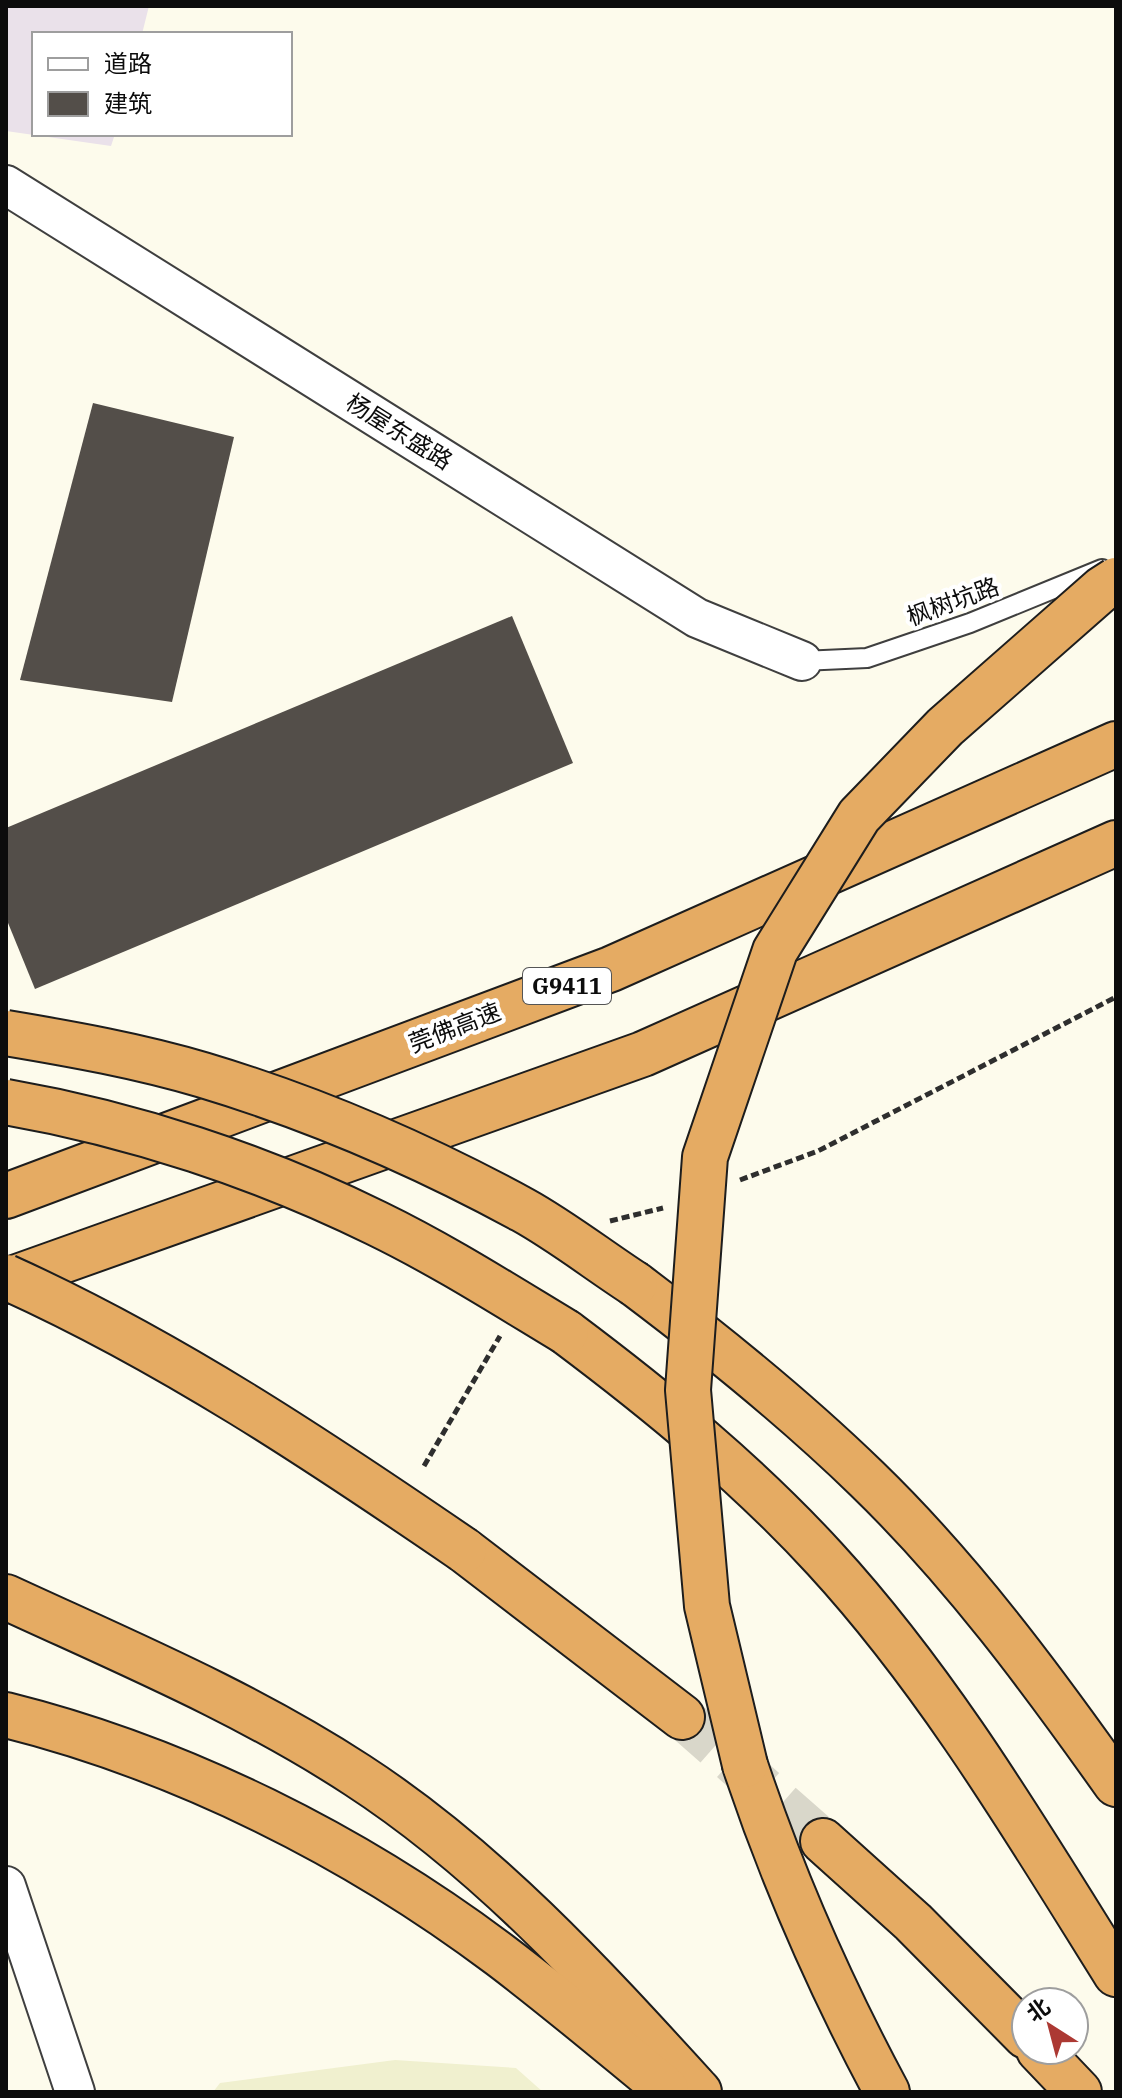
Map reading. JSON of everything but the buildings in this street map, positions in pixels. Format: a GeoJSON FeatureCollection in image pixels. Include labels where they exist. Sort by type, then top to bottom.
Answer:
{"type":"FeatureCollection","features":[{"type":"Feature","properties":{"kind":"highway"},"geometry":{"type":"LineString","coordinates":[[887,2092],[840,2004],[801,1917],[745,1765],[707,1606],[688,1390],[705,1157],[775,951],[859,816],[945,727],[1116,580]]}},
{"type":"Feature","properties":{"kind":"highway","name":"莞佛高速"},"geometry":{"type":"LineString","coordinates":[[6,1196],[611,969],[1116,744]]}},
{"type":"Feature","properties":{"kind":"highway"},"geometry":{"type":"LineString","coordinates":[[6,1279],[643,1054],[1116,843]]}},
{"type":"Feature","properties":{"kind":"highway"},"geometry":{"type":"LineString","coordinates":[[6,1033],[88,1047],[203,1075],[338,1124],[442,1169],[526,1212],[635,1284],[728,1354],[869,1481],[1023,1657],[1116,1784]]}},
{"type":"Feature","properties":{"kind":"highway"},"geometry":{"type":"LineString","coordinates":[[6,1102],[76,1115],[298,1187],[453,1263],[566,1332],[641,1389],[724,1459],[825,1559],[939,1703],[1116,1974]]}},
{"type":"Feature","properties":{"kind":"highway"},"geometry":{"type":"LineString","coordinates":[[6,1279],[140,1344],[219,1390],[464,1550],[682,1717]]}},
{"type":"Feature","properties":{"kind":"highway"},"geometry":{"type":"LineString","coordinates":[[6,1597],[235,1703],[358,1776],[447,1842],[522,1907],[602,1985],[699,2092]]}},
{"type":"Feature","properties":{"kind":"highway"},"geometry":{"type":"LineString","coordinates":[[6,1715],[128,1751],[228,1794],[319,1840],[498,1954],[670,2092]]}},
{"type":"Feature","properties":{"kind":"highway"},"geometry":{"type":"LineString","coordinates":[[823,1841],[913,1922],[1010,2020]]}},
{"type":"Feature","properties":{"kind":"highway"},"geometry":{"type":"LineString","coordinates":[[1054,2066],[1079,2092]]}},
{"type":"Feature","properties":{"kind":"street","name":"杨屋东盛路"},"geometry":{"type":"LineString","coordinates":[[6,185],[697,618],[802,661]]}},
{"type":"Feature","properties":{"kind":"street"},"geometry":{"type":"LineString","coordinates":[[6,1886],[75,2092]]}},
{"type":"Feature","properties":{"kind":"lane","name":"枫树坑路"},"geometry":{"type":"LineString","coordinates":[[802,661],[867,658],[970,623],[1116,564]]}},
{"type":"Feature","properties":{"kind":"shaded area"},"geometry":{"type":"Polygon","coordinates":[[[6,6],[149,6],[142,32],[32,32],[32,135],[6,131],[6,6]]]}},
{"type":"Feature","properties":{"kind":"shaded area"},"geometry":{"type":"Polygon","coordinates":[[[41,136],[114,136],[111,146],[41,136]]]}},
{"type":"Feature","properties":{"kind":"green space"},"geometry":{"type":"Polygon","coordinates":[[[395,2060],[516,2068],[543,2092],[213,2092],[220,2083],[395,2060]]]}},
{"type":"Feature","properties":{"kind":"tunnel"},"geometry":{"type":"LineString","coordinates":[[682,1717],[823,1841]]}}]}
